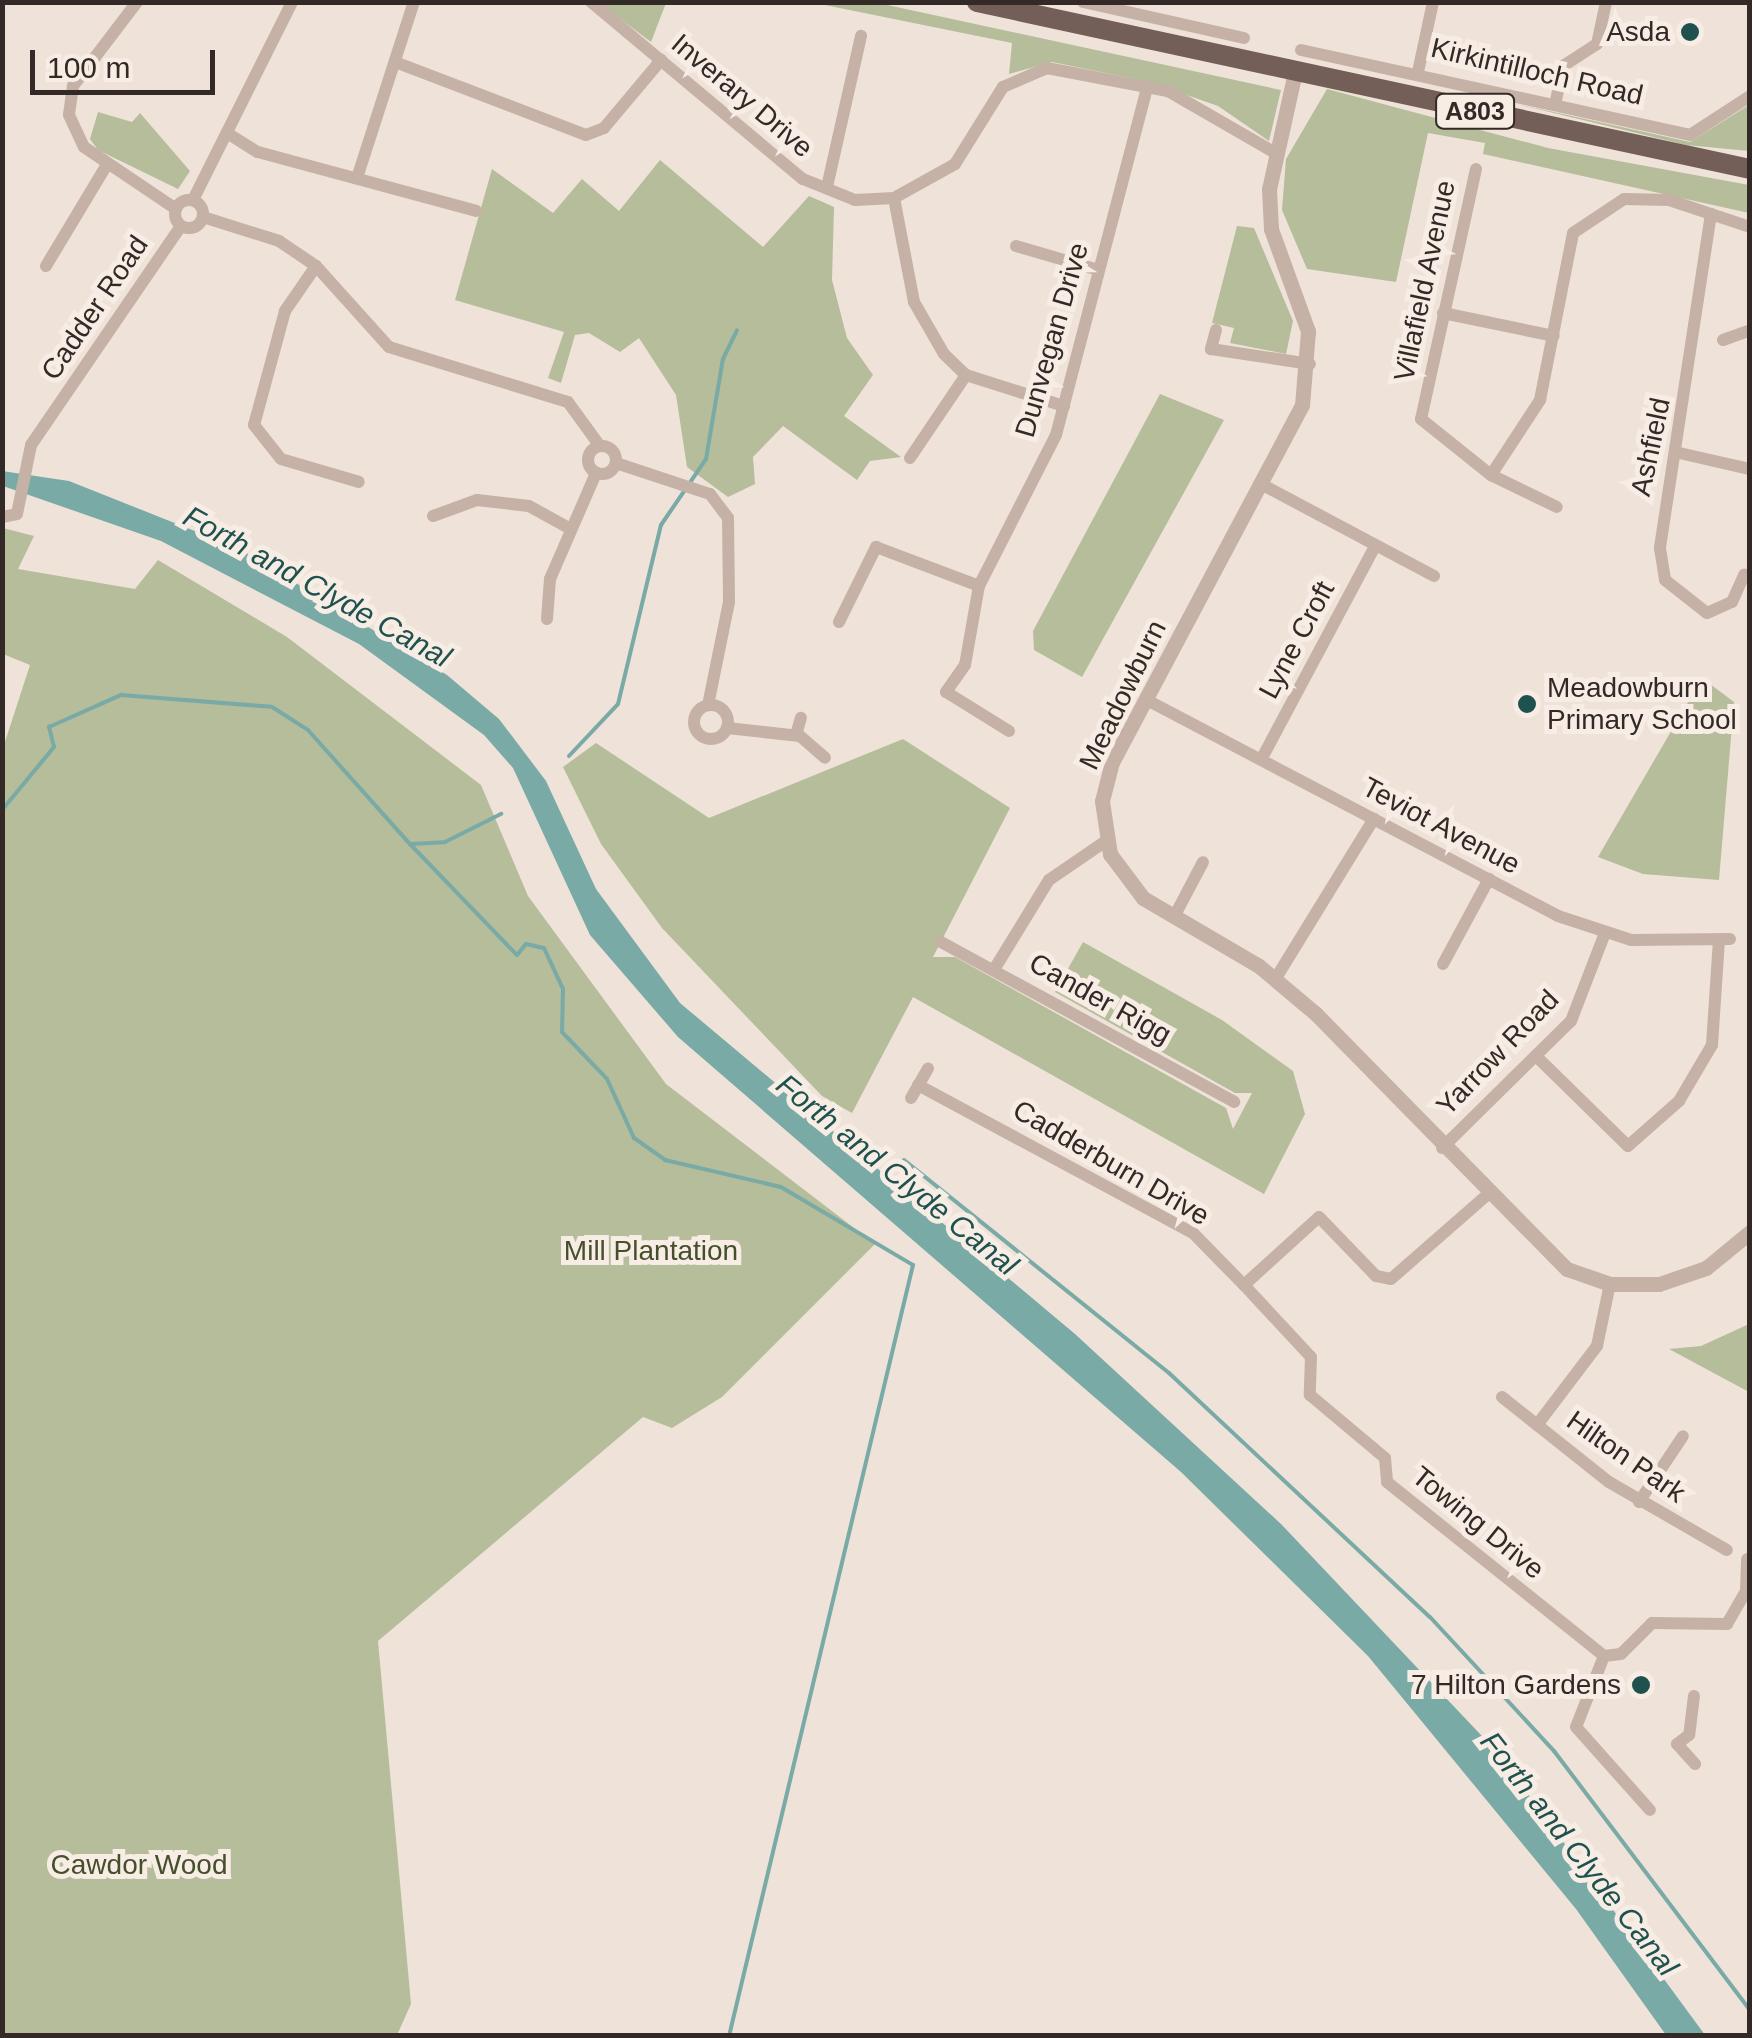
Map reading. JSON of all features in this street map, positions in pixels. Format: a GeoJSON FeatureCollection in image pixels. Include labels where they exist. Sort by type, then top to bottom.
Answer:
{"type":"FeatureCollection","features":[{"type":"Feature","properties":{"kind":"main road","name":"Kirkintilloch Road"},"geometry":{"type":"LineString","coordinates":[[977,2],[1750,169]]}},
{"type":"Feature","properties":{"kind":"street"},"geometry":{"type":"LineString","coordinates":[[137,2],[72,86],[69,114],[106,166],[176,209],[181,226],[203,217],[279,241],[316,266],[389,347],[568,402],[616,463],[710,494],[728,518],[729,602],[708,705],[694,716],[697,733],[714,739],[727,728],[796,735],[825,758]]}},
{"type":"Feature","properties":{"kind":"street"},"geometry":{"type":"LineString","coordinates":[[176,209],[193,200],[292,2]]}},
{"type":"Feature","properties":{"kind":"street"},"geometry":{"type":"LineString","coordinates":[[357,178],[414,2]]}},
{"type":"Feature","properties":{"kind":"street","name":"Inverary Drive"},"geometry":{"type":"LineString","coordinates":[[591,2],[793,171],[855,200],[894,198]]}},
{"type":"Feature","properties":{"kind":"street"},"geometry":{"type":"LineString","coordinates":[[1083,2],[1139,8],[1244,38]]}},
{"type":"Feature","properties":{"kind":"street"},"geometry":{"type":"LineString","coordinates":[[1418,72],[1432,2]]}},
{"type":"Feature","properties":{"kind":"street"},"geometry":{"type":"LineString","coordinates":[[1554,105],[1563,66],[1597,44],[1606,2]]}},
{"type":"Feature","properties":{"kind":"street"},"geometry":{"type":"LineString","coordinates":[[827,186],[861,36]]}},
{"type":"Feature","properties":{"kind":"street","name":"Kirkintilloch Road"},"geometry":{"type":"LineString","coordinates":[[1301,50],[1418,72],[1690,135],[1750,96]]}},
{"type":"Feature","properties":{"kind":"street"},"geometry":{"type":"LineString","coordinates":[[394,62],[586,135],[604,128],[660,60]]}},
{"type":"Feature","properties":{"kind":"street"},"geometry":{"type":"LineString","coordinates":[[1064,406],[966,375],[914,302],[894,198],[955,164],[1008,83],[1048,68],[1147,87],[1211,110],[1277,154]]}},
{"type":"Feature","properties":{"kind":"street","name":"Meadowburn"},"geometry":{"type":"LineString","coordinates":[[1106,841],[1107,774],[1302,405],[1310,364],[1302,304],[1271,229],[1277,154],[1295,72]]}},
{"type":"Feature","properties":{"kind":"street","name":"Dunvegan Drive"},"geometry":{"type":"LineString","coordinates":[[1009,731],[946,692],[965,665],[979,586],[1064,406],[1147,87]]}},
{"type":"Feature","properties":{"kind":"street"},"geometry":{"type":"LineString","coordinates":[[227,133],[258,152],[476,211]]}},
{"type":"Feature","properties":{"kind":"street"},"geometry":{"type":"LineString","coordinates":[[46,266],[106,166]]}},
{"type":"Feature","properties":{"kind":"street","name":"Villafield Avenue"},"geometry":{"type":"LineString","coordinates":[[1476,169],[1422,419],[1491,475],[1557,507]]}},
{"type":"Feature","properties":{"kind":"street"},"geometry":{"type":"LineString","coordinates":[[193,200],[203,217]]}},
{"type":"Feature","properties":{"kind":"street"},"geometry":{"type":"LineString","coordinates":[[1491,475],[1540,400],[1573,232],[1605,208],[1669,200],[1750,227]]}},
{"type":"Feature","properties":{"kind":"street","name":"Ashfield"},"geometry":{"type":"LineString","coordinates":[[1712,214],[1698,351],[1663,500],[1665,580],[1707,613],[1732,602],[1744,574]]}},
{"type":"Feature","properties":{"kind":"street","name":"Cadder Road"},"geometry":{"type":"LineString","coordinates":[[2,518],[17,514],[24,466],[181,226]]}},
{"type":"Feature","properties":{"kind":"street"},"geometry":{"type":"LineString","coordinates":[[1016,246],[1098,270]]}},
{"type":"Feature","properties":{"kind":"street"},"geometry":{"type":"LineString","coordinates":[[316,266],[285,311],[254,425],[281,459],[359,482]]}},
{"type":"Feature","properties":{"kind":"street"},"geometry":{"type":"LineString","coordinates":[[1443,313],[1554,336]]}},
{"type":"Feature","properties":{"kind":"street"},"geometry":{"type":"LineString","coordinates":[[1216,330],[1211,348],[1310,364]]}},
{"type":"Feature","properties":{"kind":"street"},"geometry":{"type":"LineString","coordinates":[[1722,340],[1749,332]]}},
{"type":"Feature","properties":{"kind":"street"},"geometry":{"type":"LineString","coordinates":[[910,458],[966,375]]}},
{"type":"Feature","properties":{"kind":"street"},"geometry":{"type":"LineString","coordinates":[[596,473],[588,458],[600,446]]}},
{"type":"Feature","properties":{"kind":"street"},"geometry":{"type":"LineString","coordinates":[[1674,452],[1750,469]]}},
{"type":"Feature","properties":{"kind":"street"},"geometry":{"type":"LineString","coordinates":[[547,618],[569,528],[596,473],[616,463]]}},
{"type":"Feature","properties":{"kind":"street"},"geometry":{"type":"LineString","coordinates":[[1261,484],[1434,576]]}},
{"type":"Feature","properties":{"kind":"street"},"geometry":{"type":"LineString","coordinates":[[433,516],[477,500],[528,506],[569,528]]}},
{"type":"Feature","properties":{"kind":"street","name":"Lyne Croft"},"geometry":{"type":"LineString","coordinates":[[1262,758],[1375,546]]}},
{"type":"Feature","properties":{"kind":"street"},"geometry":{"type":"LineString","coordinates":[[839,622],[876,547],[979,586]]}},
{"type":"Feature","properties":{"kind":"street","name":"Teviot Avenue"},"geometry":{"type":"LineString","coordinates":[[1145,699],[1490,879],[1605,933],[1724,939],[1712,1045],[1679,1101],[1628,1146],[1537,1057]]}},
{"type":"Feature","properties":{"kind":"street"},"geometry":{"type":"LineString","coordinates":[[708,705],[726,713],[727,728]]}},
{"type":"Feature","properties":{"kind":"street"},"geometry":{"type":"LineString","coordinates":[[796,735],[801,718]]}},
{"type":"Feature","properties":{"kind":"street"},"geometry":{"type":"LineString","coordinates":[[1276,978],[1374,819]]}},
{"type":"Feature","properties":{"kind":"street"},"geometry":{"type":"LineString","coordinates":[[995,968],[1049,880],[1106,841],[1133,888],[1276,978],[1546,1256],[1610,1284],[1691,1276],[1750,1232]]}},
{"type":"Feature","properties":{"kind":"street"},"geometry":{"type":"LineString","coordinates":[[1174,917],[1203,862]]}},
{"type":"Feature","properties":{"kind":"street"},"geometry":{"type":"LineString","coordinates":[[1443,964],[1490,879]]}},
{"type":"Feature","properties":{"kind":"street","name":"Yarrow Road"},"geometry":{"type":"LineString","coordinates":[[1442,1148],[1537,1057],[1579,1008],[1605,933]]}},
{"type":"Feature","properties":{"kind":"street","name":"Cander Rigg"},"geometry":{"type":"LineString","coordinates":[[941,942],[995,968],[1234,1102]]}},
{"type":"Feature","properties":{"kind":"street"},"geometry":{"type":"LineString","coordinates":[[911,1098],[928,1070]]}},
{"type":"Feature","properties":{"kind":"street","name":"Cadderburn Drive"},"geometry":{"type":"LineString","coordinates":[[918,1085],[1193,1232],[1244,1285]]}},
{"type":"Feature","properties":{"kind":"street"},"geometry":{"type":"LineString","coordinates":[[1244,1285],[1316,1218],[1391,1279],[1487,1195]]}},
{"type":"Feature","properties":{"kind":"street"},"geometry":{"type":"LineString","coordinates":[[1537,1425],[1597,1346],[1610,1284]]}},
{"type":"Feature","properties":{"kind":"street","name":"Towing Drive"},"geometry":{"type":"LineString","coordinates":[[1244,1285],[1311,1357],[1310,1395],[1385,1458],[1387,1482],[1604,1656]]}},
{"type":"Feature","properties":{"kind":"street","name":"Hilton Park"},"geometry":{"type":"LineString","coordinates":[[1502,1398],[1639,1502],[1740,1555]]}},
{"type":"Feature","properties":{"kind":"street"},"geometry":{"type":"LineString","coordinates":[[1639,1502],[1684,1436]]}},
{"type":"Feature","properties":{"kind":"street"},"geometry":{"type":"LineString","coordinates":[[1650,1810],[1576,1727],[1604,1656],[1621,1654],[1652,1623],[1727,1624],[1746,1590],[1740,1555]]}},
{"type":"Feature","properties":{"kind":"street"},"geometry":{"type":"LineString","coordinates":[[1694,1696],[1689,1735],[1678,1744],[1695,1764]]}},
{"type":"Feature","properties":{"kind":"green space"},"geometry":{"type":"Polygon","coordinates":[[[599,3],[666,3],[651,42],[599,3]]]}},
{"type":"Feature","properties":{"kind":"green space"},"geometry":{"type":"Polygon","coordinates":[[[815,3],[878,3],[1281,90],[1269,141],[1218,106],[1150,82],[1052,62],[1009,74],[1012,43],[815,3]]]}},
{"type":"Feature","properties":{"kind":"green space"},"geometry":{"type":"Polygon","coordinates":[[[1327,89],[1548,148],[1749,185],[1749,213],[1483,154],[1485,143],[1428,133],[1396,282],[1307,269],[1282,210],[1286,159],[1327,89]]]}},
{"type":"Feature","properties":{"kind":"green space"},"geometry":{"type":"Polygon","coordinates":[[[1517,104],[1690,142],[1749,105],[1749,151],[1686,145],[1517,104]]]}},
{"type":"Feature","properties":{"kind":"green space"},"geometry":{"type":"Polygon","coordinates":[[[98,112],[132,122],[140,113],[190,171],[178,189],[98,150],[90,139],[98,112]]]}},
{"type":"Feature","properties":{"kind":"green space"},"geometry":{"type":"Polygon","coordinates":[[[660,160],[763,247],[809,196],[834,207],[832,280],[847,338],[873,375],[844,416],[901,457],[870,461],[857,480],[783,426],[753,457],[755,484],[728,497],[687,467],[676,395],[639,338],[620,352],[589,333],[575,335],[561,383],[548,378],[564,332],[455,300],[492,169],[553,213],[582,179],[619,211],[660,160]]]}},
{"type":"Feature","properties":{"kind":"green space"},"geometry":{"type":"Polygon","coordinates":[[[1237,226],[1254,228],[1293,321],[1286,354],[1230,343],[1234,328],[1212,323],[1237,226]]]}},
{"type":"Feature","properties":{"kind":"green space"},"geometry":{"type":"Polygon","coordinates":[[[1160,394],[1224,420],[1082,677],[1034,650],[1033,631],[1160,394]]]}},
{"type":"Feature","properties":{"kind":"green space"},"geometry":{"type":"Polygon","coordinates":[[[3,528],[34,536],[18,569],[135,589],[158,560],[287,637],[481,785],[528,896],[666,1084],[875,1244],[722,1397],[672,1428],[643,1417],[378,1641],[411,2004],[397,2035],[3,2035],[2,751],[30,665],[3,654],[3,528]]]}},
{"type":"Feature","properties":{"kind":"green space"},"geometry":{"type":"Polygon","coordinates":[[[1702,678],[1734,702],[1719,880],[1643,874],[1598,857],[1702,678]]]}},
{"type":"Feature","properties":{"kind":"green space"},"geometry":{"type":"Polygon","coordinates":[[[903,739],[1010,808],[933,957],[955,957],[1226,1108],[1233,1129],[1252,1093],[1235,1093],[1055,992],[1083,942],[1222,1020],[1293,1071],[1305,1114],[1264,1194],[913,997],[852,1113],[822,1096],[662,928],[601,844],[563,767],[596,743],[709,818],[903,739]]]}},
{"type":"Feature","properties":{"kind":"green space"},"geometry":{"type":"Polygon","coordinates":[[[1749,1324],[1749,1392],[1669,1349],[1701,1346],[1749,1324]]]}},
{"type":"Feature","properties":{"kind":"water"},"geometry":{"type":"Polygon","coordinates":[[[2,471],[69,481],[240,549],[447,675],[499,719],[546,781],[596,889],[680,1003],[1075,1334],[1281,1524],[1498,1753],[1705,2035],[1666,2035],[1576,1909],[1368,1656],[1181,1472],[678,1037],[590,935],[513,768],[484,735],[359,644],[161,541],[3,486],[2,471]]]}},
{"type":"Feature","properties":{"kind":"waterway"},"geometry":{"type":"LineString","coordinates":[[569,756],[618,704],[661,525],[706,459],[723,359],[737,330]]}},
{"type":"Feature","properties":{"kind":"waterway"},"geometry":{"type":"LineString","coordinates":[[2,810],[54,747],[49,727],[121,695],[272,707],[308,730],[410,844],[445,842],[501,814]]}},
{"type":"Feature","properties":{"kind":"waterway"},"geometry":{"type":"LineString","coordinates":[[410,844],[517,955],[526,944],[544,948],[563,989],[562,1032],[607,1079],[634,1138],[665,1160],[781,1187],[913,1265],[729,2036]]}},
{"type":"Feature","properties":{"kind":"waterway","name":"Forth and Clyde Canal"},"geometry":{"type":"LineString","coordinates":[[904,1160],[1169,1373],[1430,1617],[1554,1751],[1750,2010]]}},
{"type":"Feature","properties":{"kind":"place","name":"Asda"},"geometry":{"type":"Point","coordinates":[1690,32]}},
{"type":"Feature","properties":{"kind":"place","name":"Meadowburn Primary School"},"geometry":{"type":"Point","coordinates":[1527,704]}},
{"type":"Feature","properties":{"kind":"place","name":"7 Hilton Gardens"},"geometry":{"type":"Point","coordinates":[1641,1685]}},
{"type":"Feature","properties":{"kind":"park label","name":"Mill Plantation"},"geometry":{"type":"Point","coordinates":[651,1251]}},
{"type":"Feature","properties":{"kind":"park label","name":"Cawdor Wood"},"geometry":{"type":"Point","coordinates":[139,1865]}}]}
